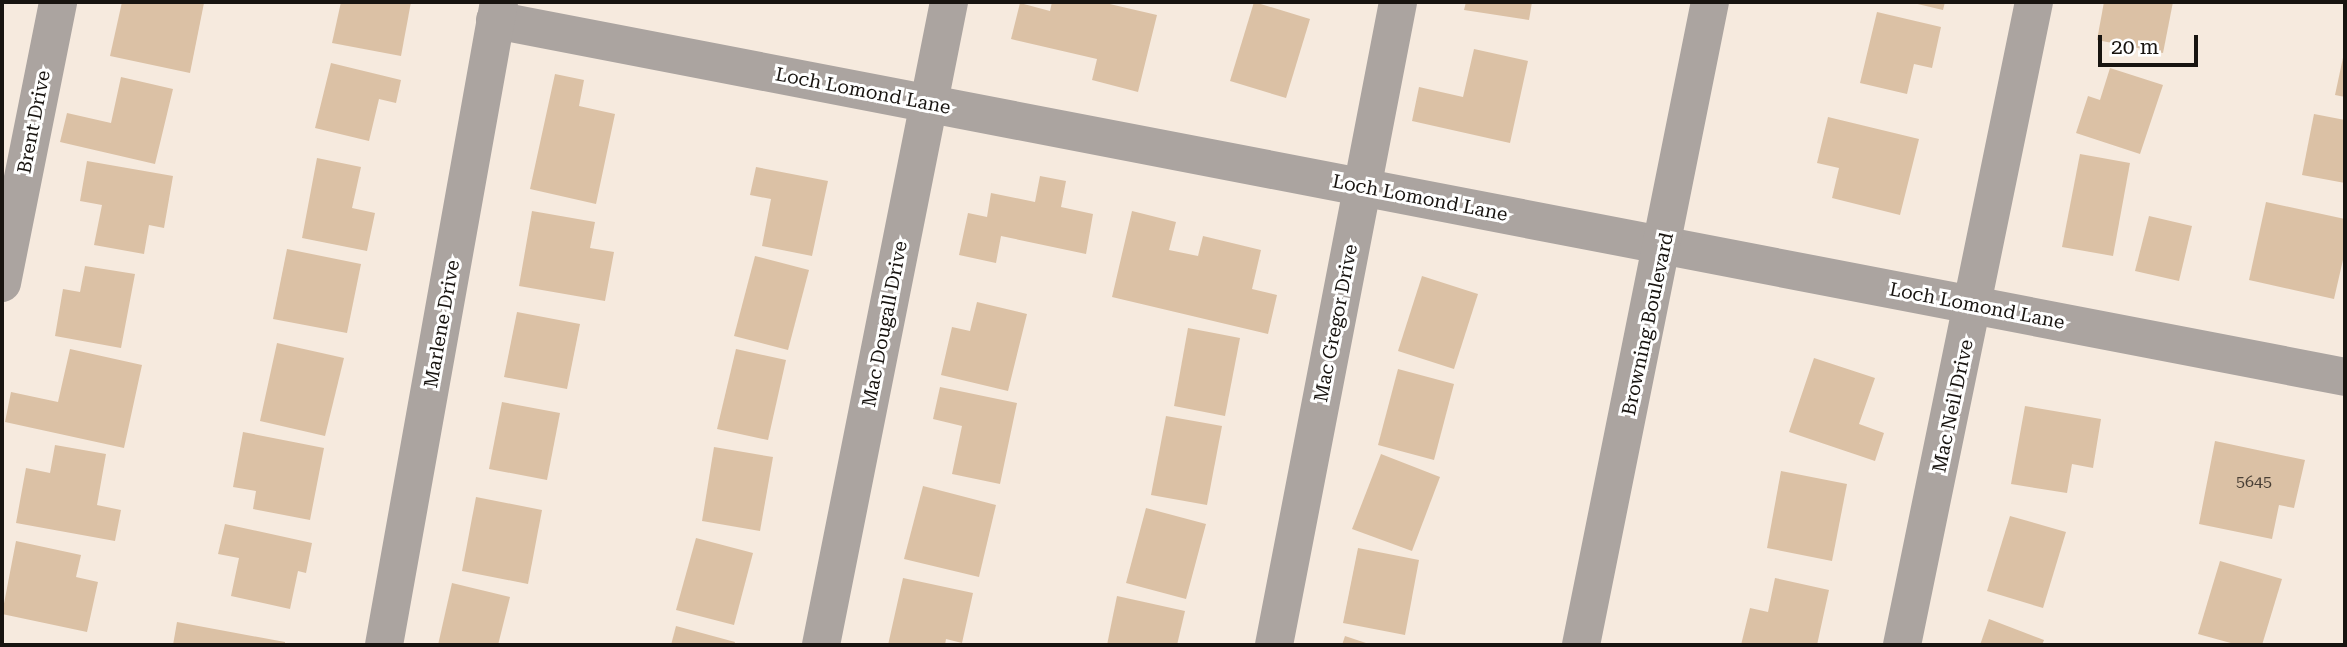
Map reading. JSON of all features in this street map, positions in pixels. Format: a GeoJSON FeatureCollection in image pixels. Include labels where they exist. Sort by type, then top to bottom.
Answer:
{"type":"FeatureCollection","features":[{"type":"Feature","properties":{"kind":"street","name":"Brent Drive"},"geometry":{"type":"LineString","coordinates":[[2,283],[58,2]]}},
{"type":"Feature","properties":{"kind":"street","name":"Mac Dougall Drive"},"geometry":{"type":"LineString","coordinates":[[821,645],[949,2]]}},
{"type":"Feature","properties":{"kind":"street","name":"Mac Gregor Drive"},"geometry":{"type":"LineString","coordinates":[[1275,645],[1398,2]]}},
{"type":"Feature","properties":{"kind":"street","name":"Browning Boulevard"},"geometry":{"type":"LineString","coordinates":[[1581,645],[1664,245],[1710,2]]}},
{"type":"Feature","properties":{"kind":"street","name":"Mac Neil Drive"},"geometry":{"type":"LineString","coordinates":[[1902,645],[1974,305],[2034,2]]}},
{"type":"Feature","properties":{"kind":"street","name":"Loch Lomond Lane"},"geometry":{"type":"LineString","coordinates":[[497,11],[927,103],[2345,377]]}},
{"type":"Feature","properties":{"kind":"street","name":"Marlene Drive"},"geometry":{"type":"LineString","coordinates":[[384,645],[497,11]]}},
{"type":"Feature","properties":{"kind":"building"},"geometry":{"type":"Polygon","coordinates":[[[122,2],[204,3],[190,73],[110,56],[122,2]]]}},
{"type":"Feature","properties":{"kind":"building"},"geometry":{"type":"Polygon","coordinates":[[[341,2],[411,2],[401,56],[332,43],[341,2]]]}},
{"type":"Feature","properties":{"kind":"building"},"geometry":{"type":"Polygon","coordinates":[[[1052,2],[1101,2],[1157,15],[1138,92],[1092,80],[1097,59],[1011,39],[1020,3],[1050,11],[1052,2]]]}},
{"type":"Feature","properties":{"kind":"building"},"geometry":{"type":"Polygon","coordinates":[[[1254,2],[1310,19],[1286,98],[1230,81],[1254,2]]]}},
{"type":"Feature","properties":{"kind":"building"},"geometry":{"type":"Polygon","coordinates":[[[1466,2],[1532,2],[1529,20],[1464,10],[1466,2]]]}},
{"type":"Feature","properties":{"kind":"building"},"geometry":{"type":"Polygon","coordinates":[[[1909,2],[1945,2],[1943,10],[1909,2]]]}},
{"type":"Feature","properties":{"kind":"building"},"geometry":{"type":"Polygon","coordinates":[[[2104,2],[2173,2],[2163,53],[2097,40],[2104,2]]]}},
{"type":"Feature","properties":{"kind":"building"},"geometry":{"type":"Polygon","coordinates":[[[1877,12],[1941,27],[1932,68],[1914,64],[1907,94],[1860,83],[1877,12]]]}},
{"type":"Feature","properties":{"kind":"building"},"geometry":{"type":"Polygon","coordinates":[[[1474,49],[1528,61],[1510,143],[1412,121],[1419,87],[1463,97],[1474,49]]]}},
{"type":"Feature","properties":{"kind":"building"},"geometry":{"type":"Polygon","coordinates":[[[2345,53],[2345,97],[2335,95],[2345,53]]]}},
{"type":"Feature","properties":{"kind":"building"},"geometry":{"type":"Polygon","coordinates":[[[331,63],[401,80],[396,103],[379,99],[369,141],[315,128],[331,63]]]}},
{"type":"Feature","properties":{"kind":"building"},"geometry":{"type":"Polygon","coordinates":[[[2110,68],[2163,85],[2140,154],[2076,133],[2088,96],[2100,100],[2110,68]]]}},
{"type":"Feature","properties":{"kind":"building"},"geometry":{"type":"Polygon","coordinates":[[[555,74],[584,80],[579,106],[615,114],[596,204],[530,189],[555,74]]]}},
{"type":"Feature","properties":{"kind":"building"},"geometry":{"type":"Polygon","coordinates":[[[121,77],[173,89],[155,164],[60,142],[67,113],[111,123],[121,77]]]}},
{"type":"Feature","properties":{"kind":"building"},"geometry":{"type":"Polygon","coordinates":[[[2314,114],[2345,120],[2345,183],[2302,175],[2314,114]]]}},
{"type":"Feature","properties":{"kind":"building"},"geometry":{"type":"Polygon","coordinates":[[[1828,117],[1919,139],[1900,215],[1832,198],[1839,168],[1817,163],[1828,117]]]}},
{"type":"Feature","properties":{"kind":"building"},"geometry":{"type":"Polygon","coordinates":[[[2080,154],[2130,163],[2113,256],[2062,247],[2080,154]]]}},
{"type":"Feature","properties":{"kind":"building"},"geometry":{"type":"Polygon","coordinates":[[[317,158],[361,167],[352,208],[375,213],[367,251],[302,238],[317,158]]]}},
{"type":"Feature","properties":{"kind":"building"},"geometry":{"type":"Polygon","coordinates":[[[87,161],[173,176],[164,228],[149,225],[144,254],[94,245],[102,205],[80,201],[87,161]]]}},
{"type":"Feature","properties":{"kind":"building"},"geometry":{"type":"Polygon","coordinates":[[[756,167],[828,181],[812,256],[762,246],[771,199],[750,195],[756,167]]]}},
{"type":"Feature","properties":{"kind":"building"},"geometry":{"type":"Polygon","coordinates":[[[1040,176],[1066,181],[1061,207],[1093,214],[1086,254],[1001,236],[996,263],[959,255],[968,213],[987,217],[991,193],[1035,202],[1040,176]]]}},
{"type":"Feature","properties":{"kind":"building"},"geometry":{"type":"Polygon","coordinates":[[[2266,202],[2345,219],[2345,251],[2334,299],[2249,280],[2266,202]]]}},
{"type":"Feature","properties":{"kind":"building"},"geometry":{"type":"Polygon","coordinates":[[[532,211],[595,222],[590,248],[614,252],[605,301],[519,286],[532,211]]]}},
{"type":"Feature","properties":{"kind":"building"},"geometry":{"type":"Polygon","coordinates":[[[1132,211],[1176,222],[1169,250],[1198,256],[1203,236],[1261,250],[1252,289],[1277,295],[1268,334],[1112,297],[1132,211]]]}},
{"type":"Feature","properties":{"kind":"building"},"geometry":{"type":"Polygon","coordinates":[[[2149,216],[2192,226],[2179,281],[2135,271],[2149,216]]]}},
{"type":"Feature","properties":{"kind":"building"},"geometry":{"type":"Polygon","coordinates":[[[287,249],[361,264],[347,333],[273,319],[287,249]]]}},
{"type":"Feature","properties":{"kind":"building"},"geometry":{"type":"Polygon","coordinates":[[[755,256],[809,270],[788,350],[734,336],[755,256]]]}},
{"type":"Feature","properties":{"kind":"building"},"geometry":{"type":"Polygon","coordinates":[[[85,266],[135,274],[121,348],[55,336],[63,289],[80,292],[85,266]]]}},
{"type":"Feature","properties":{"kind":"building"},"geometry":{"type":"Polygon","coordinates":[[[1422,276],[1478,294],[1454,369],[1398,351],[1422,276]]]}},
{"type":"Feature","properties":{"kind":"building"},"geometry":{"type":"Polygon","coordinates":[[[977,302],[1027,314],[1008,391],[941,375],[952,327],[970,331],[977,302]]]}},
{"type":"Feature","properties":{"kind":"building"},"geometry":{"type":"Polygon","coordinates":[[[517,312],[580,324],[567,389],[504,377],[517,312]]]}},
{"type":"Feature","properties":{"kind":"building"},"geometry":{"type":"Polygon","coordinates":[[[1188,328],[1240,338],[1225,416],[1174,406],[1188,328]]]}},
{"type":"Feature","properties":{"kind":"building"},"geometry":{"type":"Polygon","coordinates":[[[277,343],[344,358],[325,436],[260,421],[277,343]]]}},
{"type":"Feature","properties":{"kind":"building"},"geometry":{"type":"Polygon","coordinates":[[[70,349],[142,365],[124,448],[5,422],[11,392],[58,402],[70,349]]]}},
{"type":"Feature","properties":{"kind":"building"},"geometry":{"type":"Polygon","coordinates":[[[736,349],[786,360],[768,440],[717,429],[736,349]]]}},
{"type":"Feature","properties":{"kind":"building"},"geometry":{"type":"Polygon","coordinates":[[[1814,358],[1875,378],[1859,424],[1884,433],[1875,461],[1789,432],[1814,358]]]}},
{"type":"Feature","properties":{"kind":"building"},"geometry":{"type":"Polygon","coordinates":[[[1398,369],[1454,384],[1434,460],[1378,445],[1398,369]]]}},
{"type":"Feature","properties":{"kind":"building"},"geometry":{"type":"Polygon","coordinates":[[[940,387],[1017,403],[1000,484],[952,474],[962,426],[933,419],[940,387]]]}},
{"type":"Feature","properties":{"kind":"building"},"geometry":{"type":"Polygon","coordinates":[[[502,402],[560,413],[547,480],[489,469],[502,402]]]}},
{"type":"Feature","properties":{"kind":"building"},"geometry":{"type":"Polygon","coordinates":[[[2025,406],[2101,419],[2093,468],[2072,464],[2067,493],[2011,484],[2025,406]]]}},
{"type":"Feature","properties":{"kind":"building"},"geometry":{"type":"Polygon","coordinates":[[[1166,416],[1222,426],[1207,505],[1151,495],[1166,416]]]}},
{"type":"Feature","properties":{"kind":"building"},"geometry":{"type":"Polygon","coordinates":[[[243,432],[324,448],[310,520],[253,509],[256,491],[233,487],[243,432]]]}},
{"type":"Feature","properties":{"kind":"building"},"geometry":{"type":"Polygon","coordinates":[[[2215,441],[2305,460],[2294,508],[2279,505],[2272,539],[2199,524],[2215,441]]]}},
{"type":"Feature","properties":{"kind":"building"},"geometry":{"type":"Polygon","coordinates":[[[55,445],[106,454],[97,505],[121,510],[115,541],[16,523],[26,468],[50,473],[55,445]]]}},
{"type":"Feature","properties":{"kind":"building"},"geometry":{"type":"Polygon","coordinates":[[[714,447],[773,457],[760,531],[702,521],[714,447]]]}},
{"type":"Feature","properties":{"kind":"building"},"geometry":{"type":"Polygon","coordinates":[[[1381,454],[1440,477],[1412,551],[1352,529],[1381,454]]]}},
{"type":"Feature","properties":{"kind":"building"},"geometry":{"type":"Polygon","coordinates":[[[1781,471],[1847,484],[1832,561],[1767,548],[1781,471]]]}},
{"type":"Feature","properties":{"kind":"building"},"geometry":{"type":"Polygon","coordinates":[[[923,486],[996,505],[979,577],[904,559],[923,486]]]}},
{"type":"Feature","properties":{"kind":"building"},"geometry":{"type":"Polygon","coordinates":[[[476,497],[542,510],[528,584],[462,571],[476,497]]]}},
{"type":"Feature","properties":{"kind":"building"},"geometry":{"type":"Polygon","coordinates":[[[1146,508],[1206,524],[1186,599],[1126,583],[1146,508]]]}},
{"type":"Feature","properties":{"kind":"building"},"geometry":{"type":"Polygon","coordinates":[[[2010,516],[2066,532],[2043,608],[1987,591],[2010,516]]]}},
{"type":"Feature","properties":{"kind":"building"},"geometry":{"type":"Polygon","coordinates":[[[225,524],[312,543],[306,573],[298,571],[290,609],[231,596],[239,558],[218,554],[225,524]]]}},
{"type":"Feature","properties":{"kind":"building"},"geometry":{"type":"Polygon","coordinates":[[[696,538],[753,553],[734,625],[676,610],[696,538]]]}},
{"type":"Feature","properties":{"kind":"building"},"geometry":{"type":"Polygon","coordinates":[[[16,541],[81,555],[76,577],[98,582],[87,632],[2,614],[16,541]]]}},
{"type":"Feature","properties":{"kind":"building"},"geometry":{"type":"Polygon","coordinates":[[[1358,548],[1419,560],[1405,635],[1343,623],[1358,548]]]}},
{"type":"Feature","properties":{"kind":"building"},"geometry":{"type":"Polygon","coordinates":[[[2220,561],[2282,579],[2262,645],[2238,645],[2198,634],[2220,561]]]}},
{"type":"Feature","properties":{"kind":"building"},"geometry":{"type":"Polygon","coordinates":[[[903,578],[973,593],[962,643],[946,639],[945,645],[888,645],[903,578]]]}},
{"type":"Feature","properties":{"kind":"building"},"geometry":{"type":"Polygon","coordinates":[[[1775,578],[1829,590],[1817,645],[1741,645],[1750,608],[1768,612],[1775,578]]]}},
{"type":"Feature","properties":{"kind":"building"},"geometry":{"type":"Polygon","coordinates":[[[452,583],[510,597],[498,645],[438,645],[452,583]]]}},
{"type":"Feature","properties":{"kind":"building"},"geometry":{"type":"Polygon","coordinates":[[[1117,596],[1185,611],[1177,645],[1107,645],[1117,596]]]}},
{"type":"Feature","properties":{"kind":"building"},"geometry":{"type":"Polygon","coordinates":[[[1989,619],[2044,640],[2042,645],[1980,645],[1989,619]]]}},
{"type":"Feature","properties":{"kind":"building"},"geometry":{"type":"Polygon","coordinates":[[[177,622],[285,642],[285,645],[173,645],[177,622]]]}},
{"type":"Feature","properties":{"kind":"building"},"geometry":{"type":"Polygon","coordinates":[[[676,626],[735,642],[734,645],[671,645],[676,626]]]}},
{"type":"Feature","properties":{"kind":"building"},"geometry":{"type":"Polygon","coordinates":[[[1345,636],[1372,645],[1342,645],[1345,636]]]}}]}
